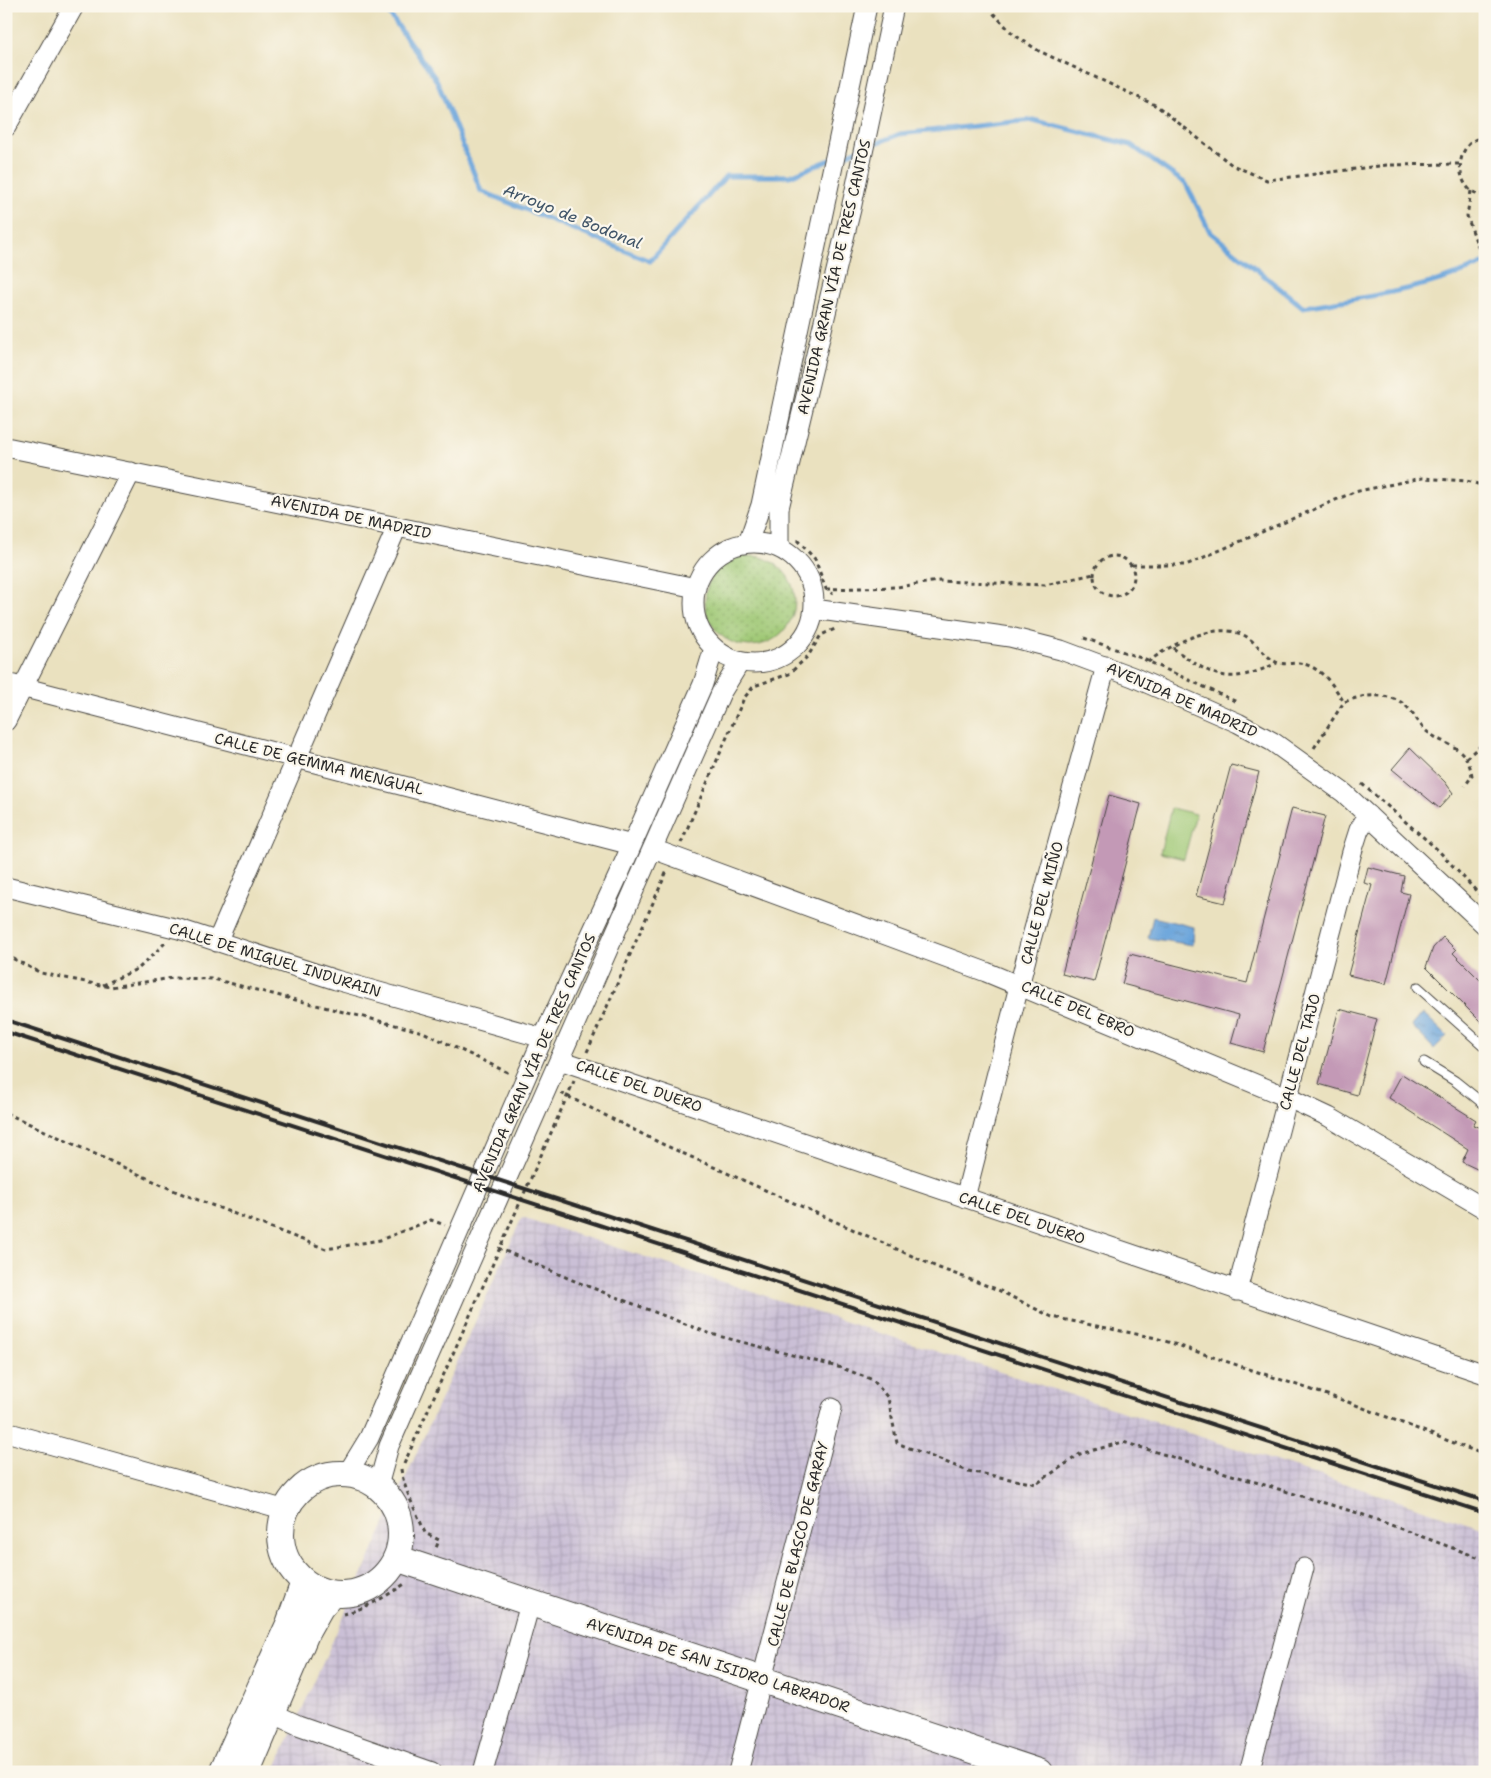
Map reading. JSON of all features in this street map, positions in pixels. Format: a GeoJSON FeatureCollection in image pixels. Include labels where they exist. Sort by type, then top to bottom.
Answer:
{"type":"FeatureCollection","features":[{"type":"Feature","properties":{"kind":"street"},"geometry":{"type":"LineString","coordinates":[[6,127],[74,6]]}},
{"type":"Feature","properties":{"kind":"street","name":"AVENIDA GRAN VÍA DE TRES CANTOS"},"geometry":{"type":"LineString","coordinates":[[748,543],[762,505],[823,207],[867,6]]}},
{"type":"Feature","properties":{"kind":"street","name":"AVENIDA GRAN VÍA DE TRES CANTOS"},"geometry":{"type":"LineString","coordinates":[[778,547],[780,508],[851,209],[894,6]]}},
{"type":"Feature","properties":{"kind":"street","name":"AVENIDA DE MADRID"},"geometry":{"type":"LineString","coordinates":[[6,447],[696,588]]}},
{"type":"Feature","properties":{"kind":"street"},"geometry":{"type":"LineString","coordinates":[[6,721],[14,685],[131,472]]}},
{"type":"Feature","properties":{"kind":"street"},"geometry":{"type":"LineString","coordinates":[[217,942],[397,527]]}},
{"type":"Feature","properties":{"kind":"street"},"geometry":{"type":"LineString","coordinates":[[748,543],[763,543],[778,547],[794,557],[806,570],[812,587],[814,609],[803,638],[791,651],[766,662],[740,662],[714,648],[703,635],[696,620],[694,603],[696,588],[704,570],[715,557],[730,547],[748,543]]}},
{"type":"Feature","properties":{"kind":"street","name":"AVENIDA DE MADRID"},"geometry":{"type":"LineString","coordinates":[[814,609],[1010,637],[1061,650],[1134,677],[1238,723],[1274,742],[1344,793],[1485,925]]}},
{"type":"Feature","properties":{"kind":"street","name":"AVENIDA GRAN VÍA DE TRES CANTOS"},"geometry":{"type":"LineString","coordinates":[[347,1474],[369,1438],[543,1038],[632,845],[703,684],[714,648]]}},
{"type":"Feature","properties":{"kind":"street","name":"AVENIDA GRAN VÍA DE TRES CANTOS"},"geometry":{"type":"LineString","coordinates":[[378,1486],[389,1446],[480,1238],[654,849],[721,693],[740,662]]}},
{"type":"Feature","properties":{"kind":"street","name":"CALLE DEL MIÑO"},"geometry":{"type":"LineString","coordinates":[[965,1198],[1106,666]]}},
{"type":"Feature","properties":{"kind":"street","name":"CALLE DE GEMMA MENGUAL"},"geometry":{"type":"LineString","coordinates":[[14,685],[632,845]]}},
{"type":"Feature","properties":{"kind":"street","name":"CALLE DEL TAJO"},"geometry":{"type":"LineString","coordinates":[[1237,1291],[1352,852],[1359,830],[1368,815]]}},
{"type":"Feature","properties":{"kind":"street","name":"CALLE DEL EBRO"},"geometry":{"type":"LineString","coordinates":[[654,849],[1021,985],[1288,1098],[1329,1117],[1485,1208]]}},
{"type":"Feature","properties":{"kind":"street","name":"CALLE DE MIGUEL INDURAIN"},"geometry":{"type":"LineString","coordinates":[[6,887],[179,930],[336,980],[543,1038]]}},
{"type":"Feature","properties":{"kind":"street","name":"CALLE DEL DUERO"},"geometry":{"type":"LineString","coordinates":[[560,1060],[1485,1374]]}},
{"type":"Feature","properties":{"kind":"street","name":"CALLE DE BLASCO DE GARAY"},"geometry":{"type":"LineString","coordinates":[[738,1772],[764,1679],[832,1408]]}},
{"type":"Feature","properties":{"kind":"street"},"geometry":{"type":"LineString","coordinates":[[6,1432],[286,1510]]}},
{"type":"Feature","properties":{"kind":"street"},"geometry":{"type":"LineString","coordinates":[[247,1772],[307,1631],[320,1608],[336,1604],[352,1594],[370,1587],[386,1575],[396,1558],[401,1539],[399,1519],[392,1501],[378,1486],[364,1478],[347,1474],[328,1475],[311,1482],[296,1494],[286,1510],[281,1529],[283,1549],[290,1567],[304,1582],[336,1604]]}},
{"type":"Feature","properties":{"kind":"street","name":"AVENIDA DE SAN ISIDRO LABRADOR"},"geometry":{"type":"LineString","coordinates":[[396,1558],[530,1604],[764,1679],[993,1764],[1039,1772]]}},
{"type":"Feature","properties":{"kind":"street"},"geometry":{"type":"LineString","coordinates":[[1249,1772],[1304,1568]]}},
{"type":"Feature","properties":{"kind":"street"},"geometry":{"type":"LineString","coordinates":[[222,1772],[289,1624],[304,1582]]}},
{"type":"Feature","properties":{"kind":"street"},"geometry":{"type":"LineString","coordinates":[[483,1772],[530,1604]]}},
{"type":"Feature","properties":{"kind":"street"},"geometry":{"type":"LineString","coordinates":[[272,1713],[298,1725],[432,1772]]}},
{"type":"Feature","properties":{"kind":"lane"},"geometry":{"type":"LineString","coordinates":[[1418,987],[1485,1047]]}},
{"type":"Feature","properties":{"kind":"lane"},"geometry":{"type":"LineString","coordinates":[[1424,1062],[1455,1081],[1485,1103]]}},
{"type":"Feature","properties":{"kind":"path"},"geometry":{"type":"LineString","coordinates":[[991,6],[993,13],[1013,34],[1039,50],[1157,106],[1232,165],[1267,180],[1387,165],[1459,164]]}},
{"type":"Feature","properties":{"kind":"path"},"geometry":{"type":"LineString","coordinates":[[1485,137],[1466,147],[1459,164],[1462,179],[1471,191],[1485,196]]}},
{"type":"Feature","properties":{"kind":"path"},"geometry":{"type":"LineString","coordinates":[[1471,191],[1467,216],[1478,248],[1485,253]]}},
{"type":"Feature","properties":{"kind":"path"},"geometry":{"type":"LineString","coordinates":[[1132,565],[1186,565],[1354,492],[1422,478],[1467,481],[1485,486]]}},
{"type":"Feature","properties":{"kind":"path"},"geometry":{"type":"LineString","coordinates":[[336,1604],[362,1609],[383,1599],[407,1582],[422,1586],[439,1540],[425,1533],[414,1504],[403,1484],[401,1469],[568,1096],[649,907],[674,857],[744,698],[754,686],[789,674],[808,656],[821,635],[838,627],[846,614],[843,598],[835,596],[826,589],[815,560],[797,541],[796,532]]}},
{"type":"Feature","properties":{"kind":"path"},"geometry":{"type":"LineString","coordinates":[[1110,557],[1125,558],[1132,565],[1135,578],[1130,590],[1119,596],[1106,595],[1097,587],[1094,574],[1098,564],[1110,557]]}},
{"type":"Feature","properties":{"kind":"path"},"geometry":{"type":"LineString","coordinates":[[826,589],[898,587],[939,581],[1045,585],[1094,574]]}},
{"type":"Feature","properties":{"kind":"path"},"geometry":{"type":"LineString","coordinates":[[1134,677],[1148,661],[1172,647],[1209,633],[1222,631],[1234,632],[1245,636],[1277,662]]}},
{"type":"Feature","properties":{"kind":"path"},"geometry":{"type":"LineString","coordinates":[[1080,637],[1148,661],[1240,704]]}},
{"type":"Feature","properties":{"kind":"path"},"geometry":{"type":"LineString","coordinates":[[1172,647],[1210,673],[1224,677],[1253,674],[1277,662],[1305,664],[1327,678],[1344,702]]}},
{"type":"Feature","properties":{"kind":"path"},"geometry":{"type":"LineString","coordinates":[[1314,748],[1344,702],[1369,696],[1393,698],[1404,703],[1425,730],[1460,750],[1466,758],[1472,776],[1465,786]]}},
{"type":"Feature","properties":{"kind":"path"},"geometry":{"type":"LineString","coordinates":[[1466,758],[1485,742]]}},
{"type":"Feature","properties":{"kind":"path"},"geometry":{"type":"LineString","coordinates":[[1306,743],[1321,754]]}},
{"type":"Feature","properties":{"kind":"path"},"geometry":{"type":"LineString","coordinates":[[1360,782],[1438,850],[1485,900]]}},
{"type":"Feature","properties":{"kind":"path"},"geometry":{"type":"LineString","coordinates":[[102,985],[139,968],[179,930]]}},
{"type":"Feature","properties":{"kind":"path"},"geometry":{"type":"LineString","coordinates":[[6,954],[41,973],[110,987],[173,978],[213,979],[424,1032],[492,1066],[525,1080]]}},
{"type":"Feature","properties":{"kind":"path"},"geometry":{"type":"LineString","coordinates":[[548,1088],[568,1096],[660,1143],[939,1268],[996,1289],[1052,1317],[1156,1338],[1348,1402],[1485,1455]]}},
{"type":"Feature","properties":{"kind":"path"},"geometry":{"type":"LineString","coordinates":[[6,1113],[175,1191],[326,1249],[380,1240],[431,1220],[459,1230]]}},
{"type":"Feature","properties":{"kind":"path"},"geometry":{"type":"LineString","coordinates":[[480,1238],[499,1249],[711,1334],[842,1368],[873,1380],[888,1398],[896,1443],[968,1471],[1036,1484],[1080,1454],[1123,1442],[1361,1514],[1485,1560]]}},
{"type":"Feature","properties":{"kind":"shaded area"},"geometry":{"type":"Polygon","coordinates":[[[522,1217],[1485,1529],[1485,1772],[274,1772],[522,1217]]]}},
{"type":"Feature","properties":{"kind":"green space"},"geometry":{"type":"Polygon","coordinates":[[[750,556],[767,560],[782,569],[791,584],[795,601],[791,618],[782,633],[767,642],[750,646],[733,642],[718,633],[709,618],[705,601],[709,584],[718,569],[733,560],[750,556]]]}},
{"type":"Feature","properties":{"kind":"green space"},"geometry":{"type":"Polygon","coordinates":[[[1171,808],[1196,814],[1184,859],[1160,853],[1171,808]]]}},
{"type":"Feature","properties":{"kind":"water"},"geometry":{"type":"Polygon","coordinates":[[[1153,917],[1194,927],[1193,945],[1148,938],[1153,917]]]}},
{"type":"Feature","properties":{"kind":"water"},"geometry":{"type":"Polygon","coordinates":[[[1423,1013],[1447,1036],[1434,1049],[1412,1026],[1423,1013]]]}},
{"type":"Feature","properties":{"kind":"building"},"geometry":{"type":"Polygon","coordinates":[[[1410,748],[1445,782],[1453,793],[1439,808],[1392,769],[1410,748]]]}},
{"type":"Feature","properties":{"kind":"building"},"geometry":{"type":"Polygon","coordinates":[[[1231,765],[1259,772],[1225,903],[1196,896],[1231,765]]]}},
{"type":"Feature","properties":{"kind":"building"},"geometry":{"type":"Polygon","coordinates":[[[1109,795],[1141,804],[1094,982],[1062,974],[1109,795]]]}},
{"type":"Feature","properties":{"kind":"building"},"geometry":{"type":"Polygon","coordinates":[[[1292,808],[1325,816],[1263,1052],[1231,1043],[1239,1015],[1122,984],[1130,954],[1247,983],[1292,808]]]}},
{"type":"Feature","properties":{"kind":"building"},"geometry":{"type":"Polygon","coordinates":[[[1368,867],[1404,876],[1401,892],[1409,894],[1386,984],[1348,975],[1372,885],[1364,883],[1368,867]]]}},
{"type":"Feature","properties":{"kind":"building"},"geometry":{"type":"Polygon","coordinates":[[[1443,937],[1456,950],[1453,953],[1485,985],[1485,1026],[1426,967],[1433,948],[1443,937]]]}},
{"type":"Feature","properties":{"kind":"building"},"geometry":{"type":"Polygon","coordinates":[[[1339,1009],[1377,1019],[1357,1095],[1319,1084],[1339,1009]]]}},
{"type":"Feature","properties":{"kind":"building"},"geometry":{"type":"Polygon","coordinates":[[[1402,1074],[1476,1120],[1473,1125],[1485,1129],[1485,1161],[1479,1159],[1479,1170],[1462,1162],[1468,1149],[1389,1098],[1402,1074]]]}},
{"type":"Feature","properties":{"kind":"waterway","name":"Arroyo de Bodonal"},"geometry":{"type":"LineString","coordinates":[[359,6],[388,12],[437,81],[481,191],[650,261],[726,176],[790,176],[830,160]]}},
{"type":"Feature","properties":{"kind":"waterway","name":"Arroyo de Bodonal"},"geometry":{"type":"LineString","coordinates":[[869,146],[900,134],[1033,120],[1131,145],[1186,184],[1210,232],[1303,307],[1373,296],[1418,286],[1441,280],[1485,263]]}},
{"type":"Feature","properties":{"kind":"waterway","name":"Arroyo de Bodonal"},"geometry":{"type":"LineString","coordinates":[[841,157],[858,150]]}},
{"type":"Feature","properties":{"kind":"railway"},"geometry":{"type":"LineString","coordinates":[[6,1020],[1485,1501]]}},
{"type":"Feature","properties":{"kind":"railway"},"geometry":{"type":"LineString","coordinates":[[6,1032],[1485,1513]]}}]}
